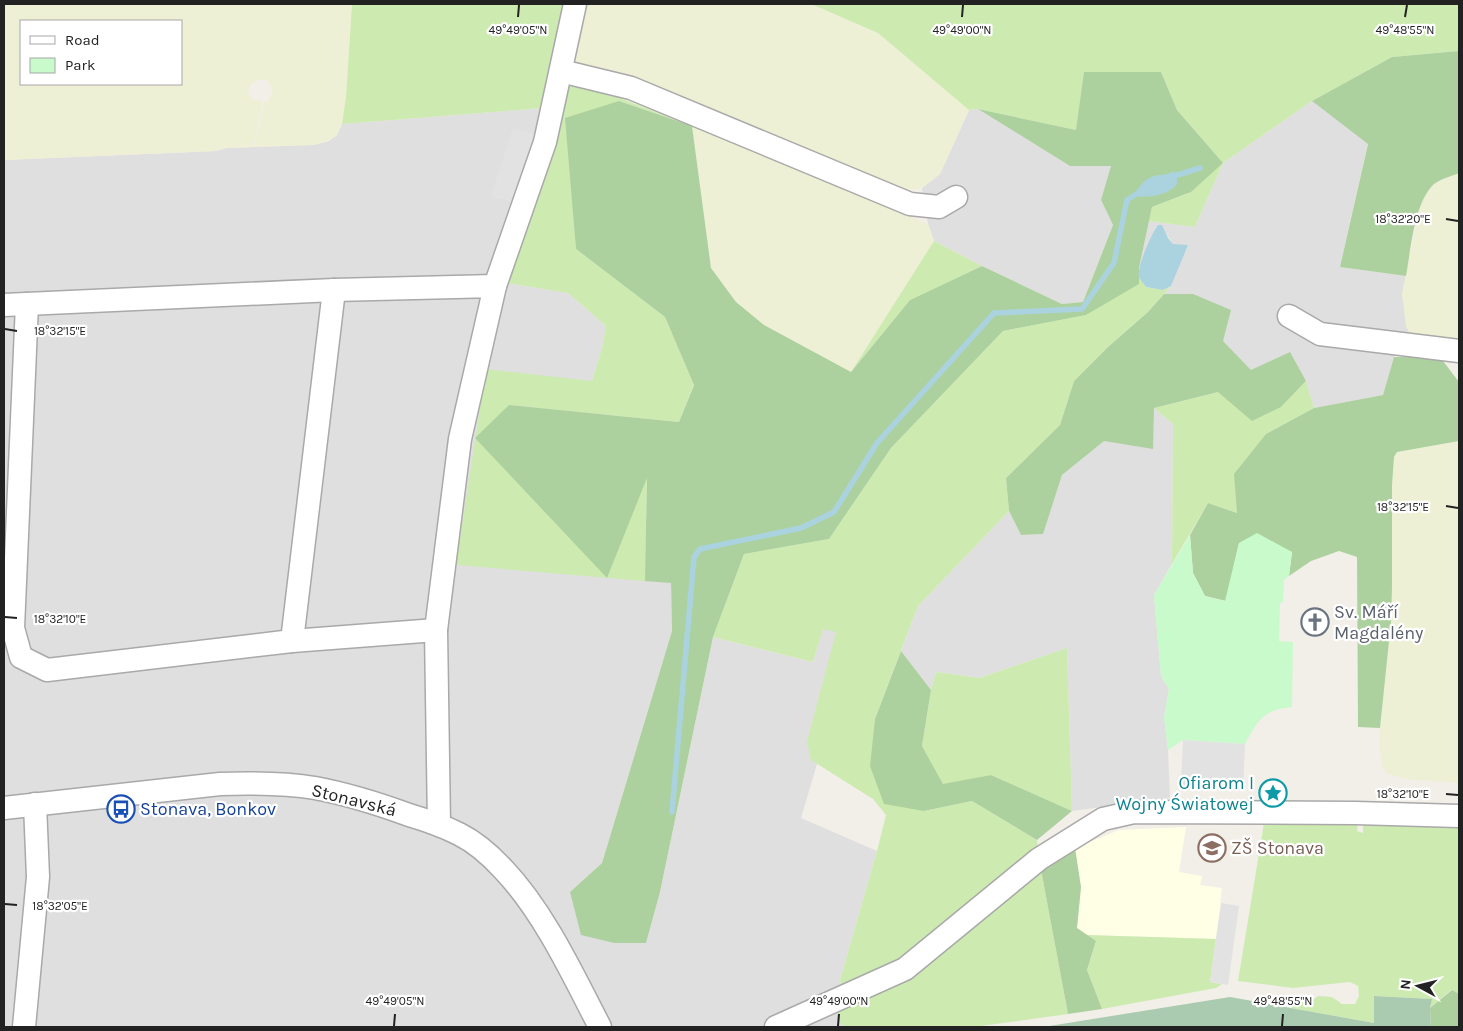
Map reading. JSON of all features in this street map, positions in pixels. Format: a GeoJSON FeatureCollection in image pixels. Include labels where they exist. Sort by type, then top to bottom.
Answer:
{"type":"FeatureCollection","features":[{"type":"Feature","properties":{"kind":"street"},"geometry":{"type":"LineString","coordinates":[[439,825],[436,630],[460,439],[495,286],[545,142],[575,4]]}},
{"type":"Feature","properties":{"kind":"street"},"geometry":{"type":"LineString","coordinates":[[560,71],[631,88],[910,204],[939,207],[956,198]]}},
{"type":"Feature","properties":{"kind":"street"},"geometry":{"type":"LineString","coordinates":[[4,305],[334,290],[495,286]]}},
{"type":"Feature","properties":{"kind":"street"},"geometry":{"type":"LineString","coordinates":[[292,641],[334,290]]}},
{"type":"Feature","properties":{"kind":"street"},"geometry":{"type":"LineString","coordinates":[[27,304],[13,628],[21,657],[47,670],[292,641],[436,630]]}},
{"type":"Feature","properties":{"kind":"street"},"geometry":{"type":"LineString","coordinates":[[1289,316],[1320,334],[1459,351]]}},
{"type":"Feature","properties":{"kind":"street","name":"Stonavská"},"geometry":{"type":"LineString","coordinates":[[4,808],[220,784],[279,785],[315,788],[374,802],[439,825],[460,834],[504,869],[526,898],[561,952],[600,1027]]}},
{"type":"Feature","properties":{"kind":"street"},"geometry":{"type":"LineString","coordinates":[[24,1027],[38,877],[35,804]]}},
{"type":"Feature","properties":{"kind":"street"},"geometry":{"type":"LineString","coordinates":[[776,1027],[905,969],[1039,859],[1103,819],[1134,812],[1459,816]]}},
{"type":"Feature","properties":{"kind":"shaded area"},"geometry":{"type":"Polygon","coordinates":[[[4,4],[352,4],[346,97],[342,124],[337,135],[329,141],[313,145],[254,147],[264,102],[268,101],[273,90],[267,80],[259,80],[251,84],[248,93],[253,100],[263,101],[253,147],[226,148],[216,151],[4,160],[4,4]]]}},
{"type":"Feature","properties":{"kind":"shaded area"},"geometry":{"type":"Polygon","coordinates":[[[585,4],[811,4],[878,33],[969,110],[940,174],[922,188],[904,191],[570,65],[585,4]]]}},
{"type":"Feature","properties":{"kind":"shaded area"},"geometry":{"type":"Polygon","coordinates":[[[1312,101],[1368,143],[1340,267],[1406,276],[1402,294],[1410,334],[1394,357],[1383,395],[1314,408],[1306,381],[1251,370],[1223,341],[1193,294],[1164,294],[1171,286],[1178,268],[1179,245],[1173,244],[1165,232],[1147,247],[1139,268],[1149,221],[1195,227],[1223,163],[1312,101]]]}},
{"type":"Feature","properties":{"kind":"shaded area"},"geometry":{"type":"Polygon","coordinates":[[[543,108],[506,283],[568,293],[606,326],[602,348],[592,381],[671,583],[672,631],[602,863],[570,892],[614,943],[646,942],[660,892],[713,637],[813,662],[823,628],[855,636],[801,818],[877,851],[840,980],[849,1027],[4,1027],[4,160],[313,145],[329,141],[337,135],[342,124],[543,108]]]}},
{"type":"Feature","properties":{"kind":"shaded area"},"geometry":{"type":"Polygon","coordinates":[[[978,109],[1070,166],[1112,166],[1101,200],[1113,225],[1083,302],[1062,304],[934,241],[928,224],[922,188],[940,174],[969,110],[978,109]]]}},
{"type":"Feature","properties":{"kind":"shaded area"},"geometry":{"type":"Polygon","coordinates":[[[692,126],[928,224],[934,241],[851,372],[764,325],[736,302],[711,268],[692,126]]]}},
{"type":"Feature","properties":{"kind":"shaded area"},"geometry":{"type":"Polygon","coordinates":[[[513,128],[546,137],[523,205],[491,196],[513,128]]]}},
{"type":"Feature","properties":{"kind":"shaded area"},"geometry":{"type":"Polygon","coordinates":[[[1459,173],[1459,344],[1410,334],[1406,326],[1402,294],[1419,210],[1426,193],[1436,183],[1459,173]]]}},
{"type":"Feature","properties":{"kind":"shaded area"},"geometry":{"type":"Polygon","coordinates":[[[1154,408],[1173,424],[1172,564],[1154,595],[1161,676],[1169,689],[1164,717],[1168,750],[1170,798],[1072,811],[1067,648],[979,678],[936,672],[931,690],[901,651],[918,606],[1009,511],[1021,535],[1042,534],[1062,475],[1104,440],[1154,408]]]}},
{"type":"Feature","properties":{"kind":"shaded area"},"geometry":{"type":"Polygon","coordinates":[[[1459,441],[1459,783],[1406,779],[1387,774],[1382,766],[1379,745],[1392,588],[1392,485],[1394,457],[1397,452],[1459,441]]]}},
{"type":"Feature","properties":{"kind":"shaded area"},"geometry":{"type":"Polygon","coordinates":[[[1183,740],[1245,744],[1243,789],[1181,785],[1183,740]]]}},
{"type":"Feature","properties":{"kind":"shaded area"},"geometry":{"type":"Polygon","coordinates":[[[1186,827],[1179,872],[1202,876],[1200,885],[1222,888],[1216,939],[1087,935],[1077,928],[1081,888],[1075,848],[1119,830],[1186,827]]]}},
{"type":"Feature","properties":{"kind":"shaded area"},"geometry":{"type":"Polygon","coordinates":[[[1221,903],[1239,906],[1228,985],[1210,982],[1221,903]]]}},
{"type":"Feature","properties":{"kind":"shaded area"},"geometry":{"type":"Polygon","coordinates":[[[1374,996],[1432,999],[1430,1008],[1431,1027],[1043,1027],[1230,997],[1374,1023],[1374,996]]]}},
{"type":"Feature","properties":{"kind":"green space"},"geometry":{"type":"Polygon","coordinates":[[[352,4],[567,4],[543,108],[342,124],[346,97],[352,4]]]}},
{"type":"Feature","properties":{"kind":"green space"},"geometry":{"type":"Polygon","coordinates":[[[811,4],[1459,4],[1459,51],[1392,57],[1312,101],[1223,163],[1177,110],[1161,72],[1076,130],[978,109],[969,110],[878,33],[811,4]]]}},
{"type":"Feature","properties":{"kind":"green space"},"geometry":{"type":"Polygon","coordinates":[[[1459,51],[1459,173],[1434,184],[1427,192],[1414,227],[1406,276],[1340,267],[1368,144],[1312,101],[1392,57],[1459,51]]]}},
{"type":"Feature","properties":{"kind":"green space"},"geometry":{"type":"Polygon","coordinates":[[[1084,72],[1161,72],[1177,110],[1223,163],[1191,192],[1152,207],[1139,268],[1139,284],[1086,315],[1003,331],[891,448],[829,539],[744,554],[713,637],[660,892],[646,943],[614,943],[581,935],[570,892],[602,863],[672,631],[671,583],[645,581],[647,478],[607,578],[475,438],[509,405],[679,422],[694,385],[665,317],[576,249],[565,118],[619,101],[692,126],[711,268],[736,302],[764,325],[851,372],[910,300],[982,266],[1062,304],[1083,302],[1113,225],[1101,200],[1111,166],[1070,166],[978,109],[1076,130],[1084,72]]]}},
{"type":"Feature","properties":{"kind":"green space"},"geometry":{"type":"Polygon","coordinates":[[[581,83],[692,126],[619,101],[573,205],[576,249],[665,317],[694,384],[679,422],[509,405],[607,577],[647,476],[645,581],[456,565],[486,369],[592,381],[602,348],[606,326],[568,293],[506,283],[562,89],[581,83]]]}},
{"type":"Feature","properties":{"kind":"green space"},"geometry":{"type":"Polygon","coordinates":[[[1223,163],[1195,227],[1149,221],[1152,207],[1189,193],[1223,163]]]}},
{"type":"Feature","properties":{"kind":"green space"},"geometry":{"type":"Polygon","coordinates":[[[934,241],[982,266],[910,300],[851,372],[934,241]]]}},
{"type":"Feature","properties":{"kind":"green space"},"geometry":{"type":"Polygon","coordinates":[[[1139,277],[1146,287],[1163,290],[1171,286],[1148,312],[1108,347],[1074,381],[1060,425],[1006,478],[1009,511],[918,606],[875,719],[924,811],[972,801],[1037,840],[1068,1014],[974,1027],[846,1027],[841,1024],[835,1009],[843,997],[840,980],[886,815],[873,799],[811,760],[807,742],[836,632],[823,629],[813,662],[713,637],[744,554],[829,539],[891,448],[1003,331],[1086,315],[1139,277]]]}},
{"type":"Feature","properties":{"kind":"green space"},"geometry":{"type":"Polygon","coordinates":[[[1164,294],[1193,294],[1231,310],[1223,341],[1251,370],[1290,352],[1306,381],[1281,407],[1252,421],[1218,392],[1154,408],[1153,449],[1104,441],[1062,475],[1043,534],[1021,535],[1009,511],[1006,478],[1060,425],[1074,381],[1108,347],[1148,312],[1164,294]]]}},
{"type":"Feature","properties":{"kind":"green space"},"geometry":{"type":"Polygon","coordinates":[[[1394,357],[1440,357],[1459,382],[1459,441],[1397,452],[1394,457],[1391,622],[1380,728],[1358,727],[1357,557],[1339,551],[1311,561],[1289,576],[1292,552],[1280,547],[1239,543],[1226,601],[1205,596],[1193,573],[1190,535],[1208,503],[1237,513],[1234,474],[1266,434],[1314,408],[1383,395],[1394,357]]]}},
{"type":"Feature","properties":{"kind":"green space"},"geometry":{"type":"Polygon","coordinates":[[[1306,381],[1314,408],[1266,434],[1237,513],[1208,503],[1172,564],[1173,424],[1154,408],[1218,392],[1281,407],[1306,381]]]}},
{"type":"Feature","properties":{"kind":"green space"},"geometry":{"type":"Polygon","coordinates":[[[1257,533],[1292,552],[1289,576],[1284,580],[1283,602],[1280,603],[1279,641],[1293,642],[1292,707],[1282,708],[1262,718],[1245,744],[1183,740],[1168,750],[1164,717],[1169,689],[1161,676],[1154,595],[1190,535],[1193,573],[1205,596],[1225,601],[1239,543],[1257,533]]]}},
{"type":"Feature","properties":{"kind":"green space"},"geometry":{"type":"Polygon","coordinates":[[[1067,648],[1072,811],[991,775],[943,785],[922,746],[931,690],[936,672],[979,678],[1067,648]]]}},
{"type":"Feature","properties":{"kind":"green space"},"geometry":{"type":"Polygon","coordinates":[[[901,651],[931,690],[922,746],[943,784],[991,775],[1072,811],[1037,840],[972,801],[924,811],[884,804],[870,766],[875,719],[901,651]]]}},
{"type":"Feature","properties":{"kind":"green space"},"geometry":{"type":"Polygon","coordinates":[[[1264,823],[1358,823],[1357,831],[1363,833],[1363,823],[1459,825],[1459,994],[1451,990],[1430,1008],[1432,999],[1375,996],[1374,1023],[1291,1008],[1297,1001],[1311,1001],[1318,996],[1332,997],[1342,1004],[1355,1004],[1359,996],[1358,986],[1350,982],[1293,988],[1238,981],[1264,823]]]}},
{"type":"Feature","properties":{"kind":"green space"},"geometry":{"type":"Polygon","coordinates":[[[1075,848],[1081,887],[1077,928],[1096,941],[1087,970],[1102,1009],[1068,1014],[1039,859],[1075,848]]]}},
{"type":"Feature","properties":{"kind":"green space"},"geometry":{"type":"Polygon","coordinates":[[[1087,935],[1216,939],[1210,982],[1222,984],[1216,988],[1102,1009],[1087,970],[1096,942],[1087,935]]]}},
{"type":"Feature","properties":{"kind":"green space"},"geometry":{"type":"Polygon","coordinates":[[[1452,990],[1459,994],[1459,1027],[1431,1027],[1430,1008],[1452,990]]]}},
{"type":"Feature","properties":{"kind":"water"},"geometry":{"type":"Polygon","coordinates":[[[1174,171],[1177,175],[1177,184],[1173,188],[1163,194],[1145,197],[1133,196],[1147,179],[1174,171]]]}},
{"type":"Feature","properties":{"kind":"water"},"geometry":{"type":"Polygon","coordinates":[[[1158,225],[1162,225],[1173,244],[1188,245],[1171,286],[1163,290],[1146,287],[1139,277],[1142,259],[1158,225]]]}},
{"type":"Feature","properties":{"kind":"waterway"},"geometry":{"type":"LineString","coordinates":[[1171,177],[1200,168]]}},
{"type":"Feature","properties":{"kind":"waterway"},"geometry":{"type":"LineString","coordinates":[[672,812],[694,557],[700,549],[801,528],[834,512],[877,443],[994,313],[1082,309],[1114,263],[1127,200],[1138,193]]}},
{"type":"Feature","properties":{"kind":"place","name":"Sv. Máří Magdalény"},"geometry":{"type":"Point","coordinates":[1315,622]}},
{"type":"Feature","properties":{"kind":"place","name":"Ofiarom I Wojny Światowej"},"geometry":{"type":"Point","coordinates":[1273,793]}},
{"type":"Feature","properties":{"kind":"place","name":"Stonava, Bonkov"},"geometry":{"type":"Point","coordinates":[121,809]}},
{"type":"Feature","properties":{"kind":"place","name":"ZŠ Stonava"},"geometry":{"type":"Point","coordinates":[1212,848]}}]}
